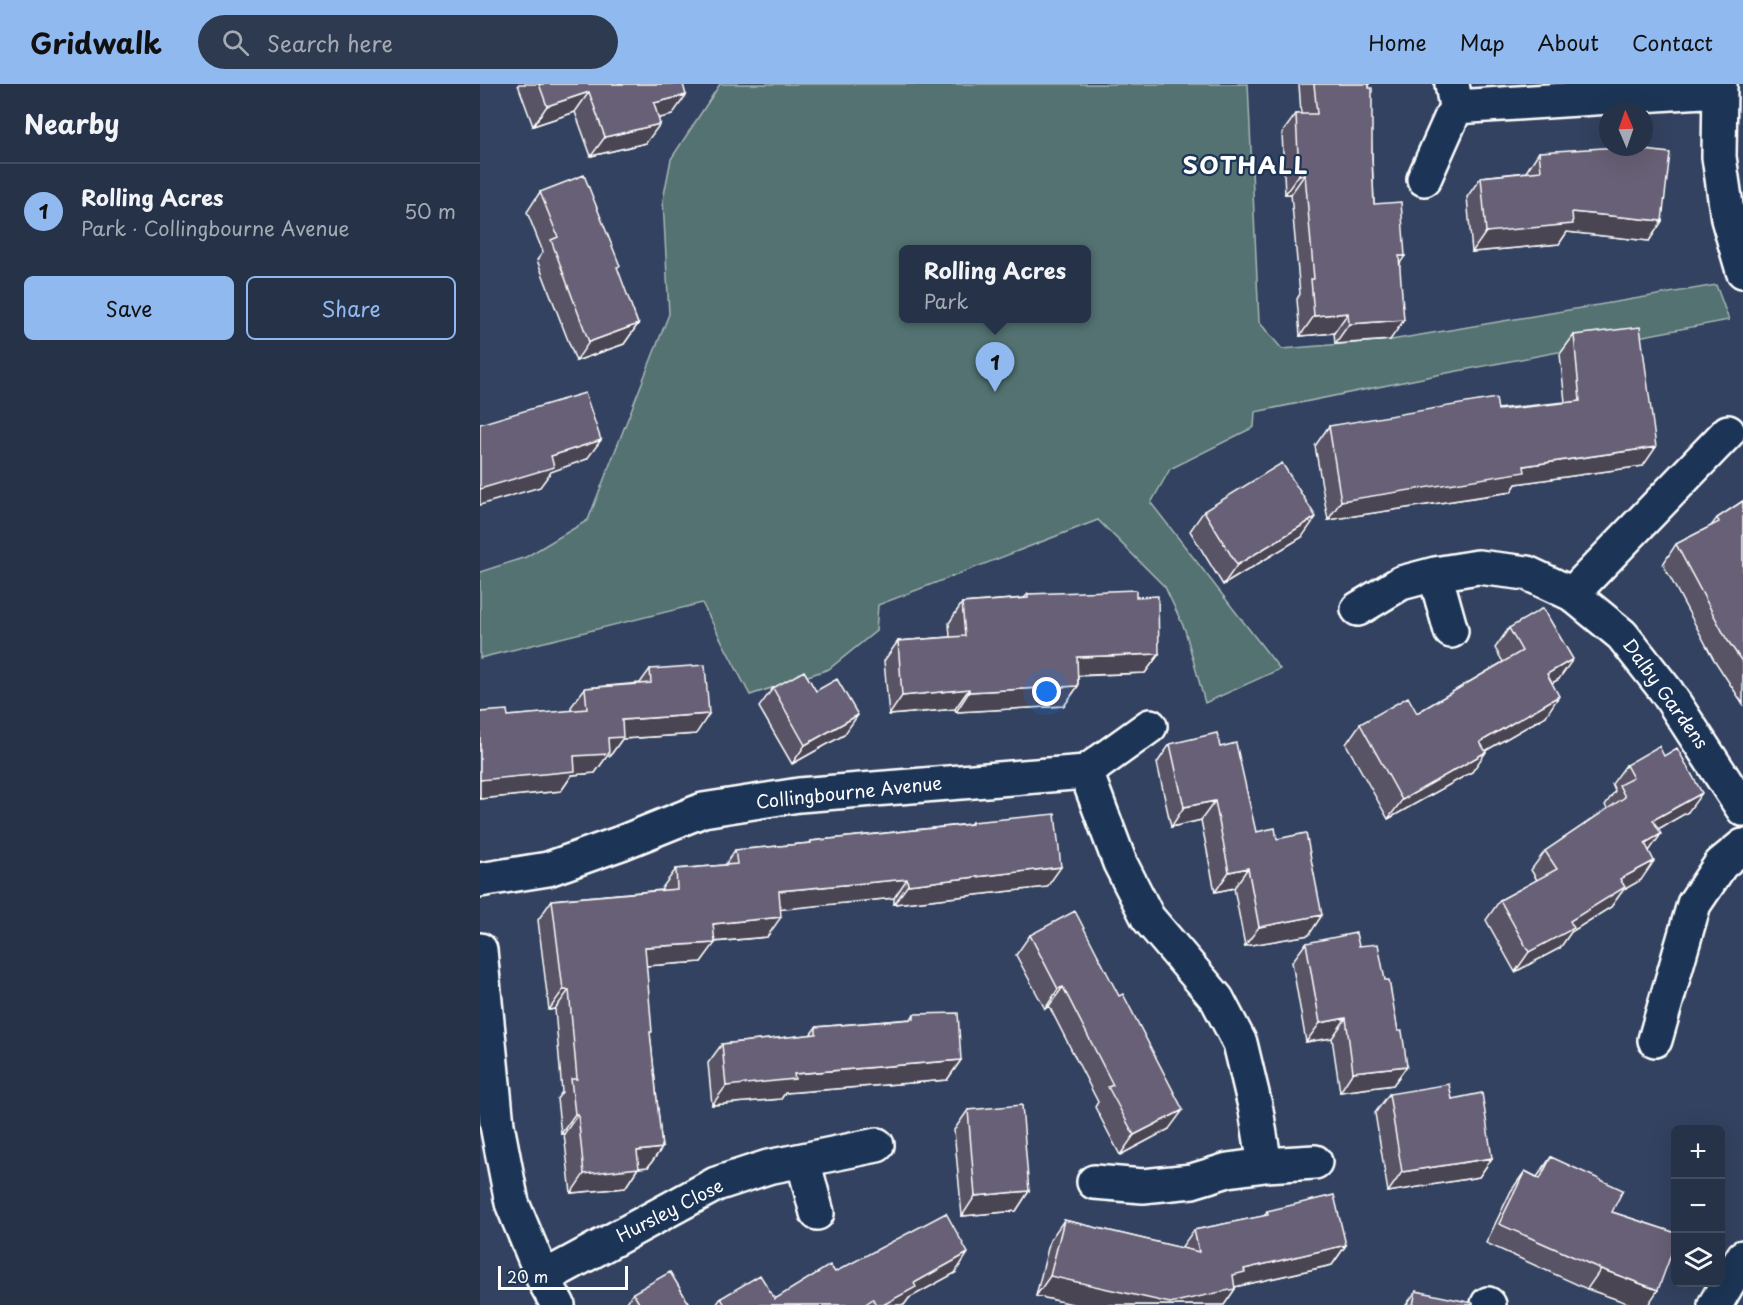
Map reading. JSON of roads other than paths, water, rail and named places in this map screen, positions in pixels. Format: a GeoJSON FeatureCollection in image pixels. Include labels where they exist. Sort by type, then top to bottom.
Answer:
{"type":"FeatureCollection","features":[{"type":"Feature","properties":{"kind":"street"},"geometry":{"type":"LineString","coordinates":[[1424,179],[1454,95],[1719,87],[1719,157],[1728,219],[1743,271]]}},
{"type":"Feature","properties":{"kind":"street"},"geometry":{"type":"LineString","coordinates":[[1572,594],[1728,432]]}},
{"type":"Feature","properties":{"kind":"street","name":"Dalby Gardens"},"geometry":{"type":"LineString","coordinates":[[1358,609],[1401,583],[1435,574],[1478,567],[1527,573],[1572,594],[1622,635],[1667,692],[1743,809]]}},
{"type":"Feature","properties":{"kind":"street"},"geometry":{"type":"LineString","coordinates":[[1435,574],[1451,631]]}},
{"type":"Feature","properties":{"kind":"street"},"geometry":{"type":"LineString","coordinates":[[1150,726],[1086,772],[1120,863],[1148,918],[1217,999],[1240,1043],[1256,1110],[1265,1165]]}},
{"type":"Feature","properties":{"kind":"street","name":"Collingbourne Avenue"},"geometry":{"type":"LineString","coordinates":[[480,880],[548,869],[703,810],[799,795],[1086,772]]}},
{"type":"Feature","properties":{"kind":"street"},"geometry":{"type":"LineString","coordinates":[[1655,1040],[1694,904],[1721,864],[1743,846]]}},
{"type":"Feature","properties":{"kind":"street"},"geometry":{"type":"LineString","coordinates":[[480,950],[497,1125],[512,1203],[551,1291]]}},
{"type":"Feature","properties":{"kind":"street","name":"Hursley Close"},"geometry":{"type":"LineString","coordinates":[[551,1291],[716,1184],[768,1167],[877,1145]]}},
{"type":"Feature","properties":{"kind":"street"},"geometry":{"type":"LineString","coordinates":[[803,1160],[817,1213]]}},
{"type":"Feature","properties":{"kind":"street"},"geometry":{"type":"LineString","coordinates":[[1094,1182],[1143,1186],[1192,1181],[1228,1170],[1315,1162]]}},
{"type":"Feature","properties":{"kind":"street"},"geometry":{"type":"LineString","coordinates":[[1715,1305],[1743,1257]]}},
{"type":"Feature","properties":{"kind":"place","name":"Rolling Acres"},"geometry":{"type":"Point","coordinates":[995,392]}},
{"type":"Feature","properties":{"kind":"district","name":"SOTHALL"},"geometry":{"type":"Point","coordinates":[1246,166]}}]}
